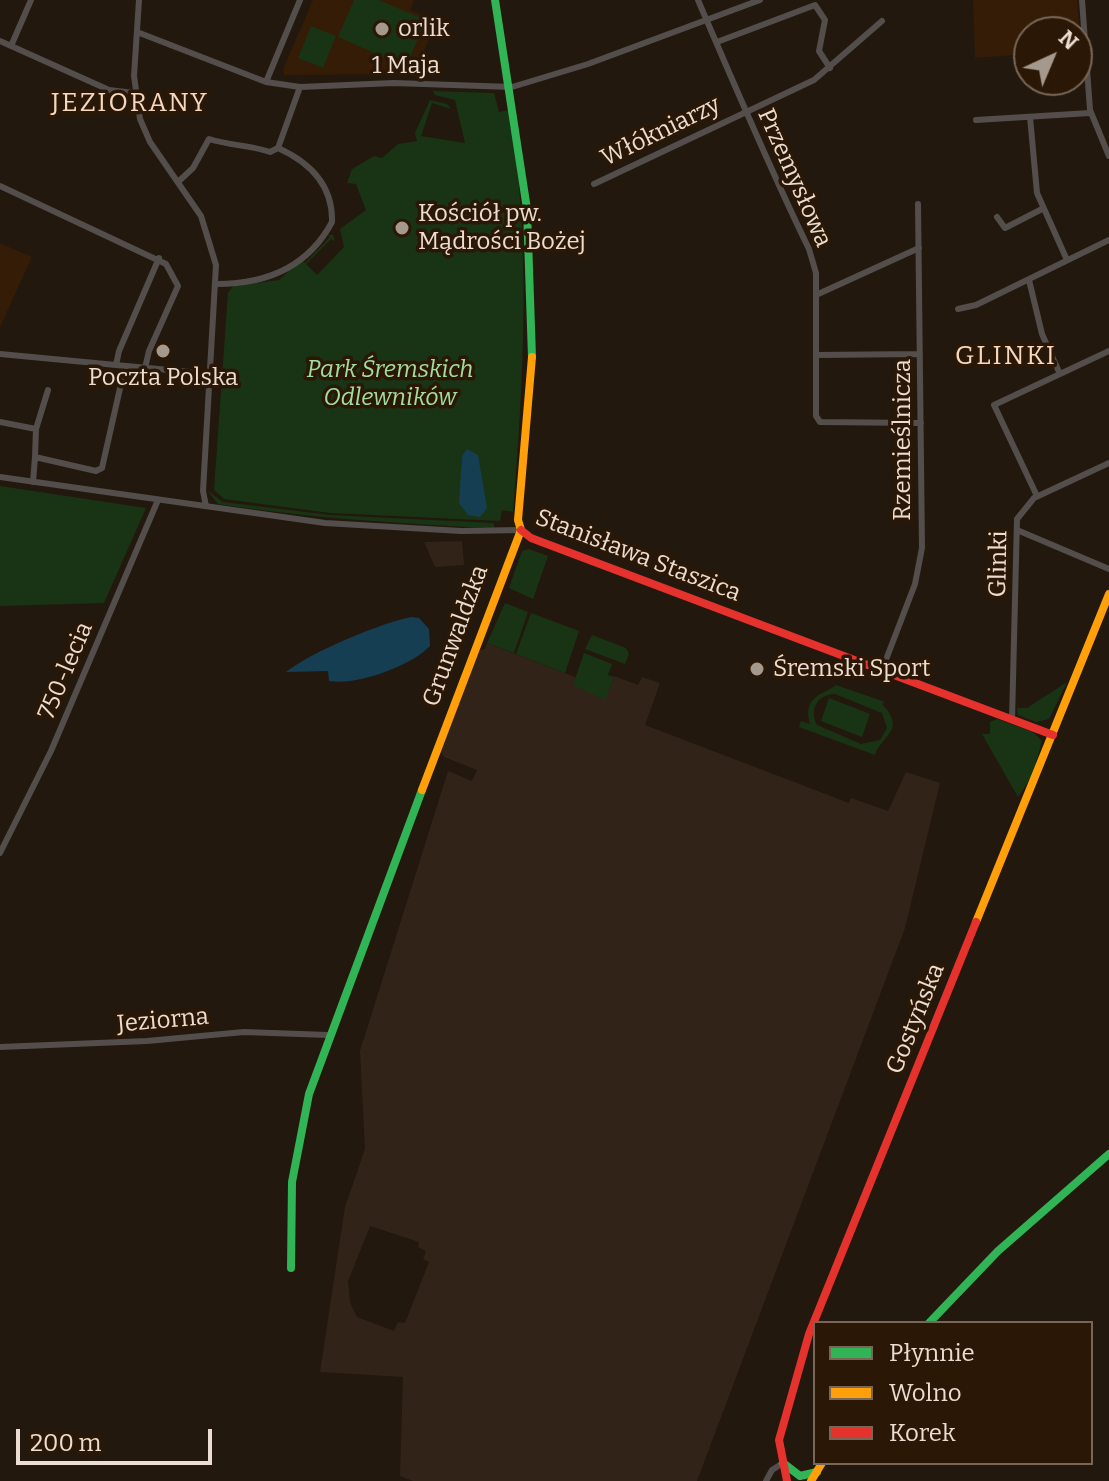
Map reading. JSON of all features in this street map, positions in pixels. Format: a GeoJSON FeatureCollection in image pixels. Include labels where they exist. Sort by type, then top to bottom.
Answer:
{"type":"FeatureCollection","features":[{"type":"Feature","properties":{"kind":"main road","name":"Grunwaldzka"},"geometry":{"type":"LineString","coordinates":[[291,1268],[294,1168],[309,1094],[328,1035],[513,543],[521,530],[518,520],[531,370],[532,299],[523,157],[495,0]]}},
{"type":"Feature","properties":{"kind":"main road","name":"Stanisława Staszica"},"geometry":{"type":"LineString","coordinates":[[521,530],[531,538],[1053,735]]}},
{"type":"Feature","properties":{"kind":"main road","name":"Gostyńska"},"geometry":{"type":"LineString","coordinates":[[814,1321],[1109,594]]}},
{"type":"Feature","properties":{"kind":"main road"},"geometry":{"type":"LineString","coordinates":[[931,1321],[998,1251],[1109,1154]]}},
{"type":"Feature","properties":{"kind":"main road","name":"Gostyńska"},"geometry":{"type":"LineString","coordinates":[[800,1479],[786,1478],[778,1446],[813,1324]]}},
{"type":"Feature","properties":{"kind":"main road"},"geometry":{"type":"LineString","coordinates":[[783,1463],[800,1479],[817,1472]]}},
{"type":"Feature","properties":{"kind":"main road"},"geometry":{"type":"LineString","coordinates":[[811,1481],[821,1465]]}},
{"type":"Feature","properties":{"kind":"street"},"geometry":{"type":"LineString","coordinates":[[11,46],[31,0]]}},
{"type":"Feature","properties":{"kind":"street"},"geometry":{"type":"LineString","coordinates":[[139,0],[134,93],[145,132],[207,229],[217,284],[203,491],[206,506]]}},
{"type":"Feature","properties":{"kind":"street"},"geometry":{"type":"LineString","coordinates":[[266,82],[300,0]]}},
{"type":"Feature","properties":{"kind":"street","name":"Przemysłowa"},"geometry":{"type":"LineString","coordinates":[[698,0],[743,112],[809,249],[816,273],[815,411],[820,422],[921,423]]}},
{"type":"Feature","properties":{"kind":"street"},"geometry":{"type":"LineString","coordinates":[[512,87],[760,0]]}},
{"type":"Feature","properties":{"kind":"street"},"geometry":{"type":"LineString","coordinates":[[1082,0],[1090,113],[1109,156]]}},
{"type":"Feature","properties":{"kind":"street"},"geometry":{"type":"LineString","coordinates":[[717,42],[811,5],[820,9],[825,20],[819,51],[830,68]]}},
{"type":"Feature","properties":{"kind":"street","name":"Włókniarzy"},"geometry":{"type":"LineString","coordinates":[[594,184],[830,68],[882,21]]}},
{"type":"Feature","properties":{"kind":"street","name":"1 Maja"},"geometry":{"type":"LineString","coordinates":[[137,32],[266,82],[300,87],[394,83],[512,87]]}},
{"type":"Feature","properties":{"kind":"street"},"geometry":{"type":"LineString","coordinates":[[0,41],[109,90],[134,93]]}},
{"type":"Feature","properties":{"kind":"street"},"geometry":{"type":"LineString","coordinates":[[178,182],[193,168],[209,139],[235,148],[253,146],[270,152],[278,148],[300,87]]}},
{"type":"Feature","properties":{"kind":"street"},"geometry":{"type":"LineString","coordinates":[[976,120],[1090,113]]}},
{"type":"Feature","properties":{"kind":"street"},"geometry":{"type":"LineString","coordinates":[[1030,117],[1032,171],[1042,209],[1067,260]]}},
{"type":"Feature","properties":{"kind":"street"},"geometry":{"type":"LineString","coordinates":[[217,284],[277,276],[313,245],[332,222],[329,202],[314,168],[278,148]]}},
{"type":"Feature","properties":{"kind":"street"},"geometry":{"type":"LineString","coordinates":[[0,186],[159,258],[178,284],[147,355],[145,368]]}},
{"type":"Feature","properties":{"kind":"street","name":"Rzemieślnicza"},"geometry":{"type":"LineString","coordinates":[[882,670],[920,566],[918,204]]}},
{"type":"Feature","properties":{"kind":"street"},"geometry":{"type":"LineString","coordinates":[[997,217],[1005,228],[1042,209]]}},
{"type":"Feature","properties":{"kind":"street"},"geometry":{"type":"LineString","coordinates":[[958,309],[974,306],[1109,240]]}},
{"type":"Feature","properties":{"kind":"street"},"geometry":{"type":"LineString","coordinates":[[816,295],[919,248]]}},
{"type":"Feature","properties":{"kind":"street"},"geometry":{"type":"LineString","coordinates":[[116,365],[119,351],[159,258]]}},
{"type":"Feature","properties":{"kind":"street"},"geometry":{"type":"LineString","coordinates":[[1029,280],[1042,334],[1060,374]]}},
{"type":"Feature","properties":{"kind":"street"},"geometry":{"type":"LineString","coordinates":[[1109,351],[994,405],[1037,496],[1109,463]]}},
{"type":"Feature","properties":{"kind":"street"},"geometry":{"type":"LineString","coordinates":[[0,354],[211,374]]}},
{"type":"Feature","properties":{"kind":"street"},"geometry":{"type":"LineString","coordinates":[[816,355],[920,354]]}},
{"type":"Feature","properties":{"kind":"street"},"geometry":{"type":"LineString","coordinates":[[35,457],[96,471],[102,468],[125,366]]}},
{"type":"Feature","properties":{"kind":"street"},"geometry":{"type":"LineString","coordinates":[[33,482],[36,429],[48,390]]}},
{"type":"Feature","properties":{"kind":"street"},"geometry":{"type":"LineString","coordinates":[[0,422],[36,429]]}},
{"type":"Feature","properties":{"kind":"street","name":"Stanisława Staszica"},"geometry":{"type":"LineString","coordinates":[[0,477],[342,525],[511,533],[521,530]]}},
{"type":"Feature","properties":{"kind":"street","name":"Glinki"},"geometry":{"type":"LineString","coordinates":[[1012,720],[1018,517],[1037,496]]}},
{"type":"Feature","properties":{"kind":"street","name":"750-lecia"},"geometry":{"type":"LineString","coordinates":[[0,853],[51,751],[158,500]]}},
{"type":"Feature","properties":{"kind":"street"},"geometry":{"type":"LineString","coordinates":[[1017,530],[1109,569]]}},
{"type":"Feature","properties":{"kind":"street","name":"Jeziorna"},"geometry":{"type":"LineString","coordinates":[[0,1047],[147,1041],[244,1032],[328,1035]]}},
{"type":"Feature","properties":{"kind":"street"},"geometry":{"type":"LineString","coordinates":[[766,1481],[769,1472],[783,1463]]}},
{"type":"Feature","properties":{"kind":"shaded area"},"geometry":{"type":"Polygon","coordinates":[[[313,0],[414,0],[410,10],[436,21],[415,74],[284,75],[283,69],[313,0]]]}},
{"type":"Feature","properties":{"kind":"shaded area"},"geometry":{"type":"Polygon","coordinates":[[[973,0],[1077,0],[1078,16],[1013,16],[1013,55],[975,58],[973,0]]]}},
{"type":"Feature","properties":{"kind":"shaded area"},"geometry":{"type":"Polygon","coordinates":[[[0,243],[32,257],[0,327],[0,243]]]}},
{"type":"Feature","properties":{"kind":"shaded area"},"geometry":{"type":"Polygon","coordinates":[[[462,541],[464,565],[435,567],[424,542],[462,541]]]}},
{"type":"Feature","properties":{"kind":"shaded area"},"geometry":{"type":"Polygon","coordinates":[[[487,643],[609,690],[614,676],[638,685],[642,677],[660,683],[645,725],[849,803],[851,798],[888,811],[906,772],[940,783],[905,928],[697,1481],[413,1481],[400,1476],[403,1377],[320,1372],[345,1207],[365,1149],[360,1051],[448,771],[472,781],[477,770],[444,757],[440,750],[478,651],[485,649],[487,643]],[[370,1226],[348,1281],[350,1302],[357,1317],[394,1331],[398,1322],[405,1323],[429,1262],[423,1259],[426,1251],[418,1247],[419,1242],[370,1226]]]}},
{"type":"Feature","properties":{"kind":"green space","name":"orlik"},"geometry":{"type":"Polygon","coordinates":[[[354,0],[379,0],[426,20],[406,67],[338,37],[354,0]]]}},
{"type":"Feature","properties":{"kind":"green space"},"geometry":{"type":"Polygon","coordinates":[[[311,26],[336,36],[323,68],[298,58],[311,26]]]}},
{"type":"Feature","properties":{"kind":"green space","name":"Park Śremskich Odlewników"},"geometry":{"type":"Polygon","coordinates":[[[433,91],[494,93],[499,112],[510,110],[521,211],[524,311],[513,512],[502,510],[500,521],[330,513],[224,499],[214,490],[228,293],[233,286],[279,280],[301,260],[305,263],[330,237],[328,235],[333,235],[335,241],[331,239],[306,264],[317,275],[344,247],[340,229],[366,210],[356,184],[347,183],[352,169],[374,156],[382,158],[398,144],[417,141],[415,133],[430,100],[447,104],[451,109],[432,103],[421,136],[465,143],[455,100],[435,95],[433,91]]]}},
{"type":"Feature","properties":{"kind":"green space"},"geometry":{"type":"Polygon","coordinates":[[[0,486],[146,508],[104,603],[0,606],[0,486]]]}},
{"type":"Feature","properties":{"kind":"green space"},"geometry":{"type":"Polygon","coordinates":[[[207,490],[223,502],[330,515],[494,523],[494,528],[356,520],[252,509],[218,504],[207,490]]]}},
{"type":"Feature","properties":{"kind":"green space"},"geometry":{"type":"Polygon","coordinates":[[[529,549],[548,556],[533,599],[509,588],[522,551],[529,549]]]}},
{"type":"Feature","properties":{"kind":"green space"},"geometry":{"type":"Polygon","coordinates":[[[505,603],[528,612],[514,653],[487,643],[505,603]]]}},
{"type":"Feature","properties":{"kind":"green space"},"geometry":{"type":"Polygon","coordinates":[[[531,613],[579,631],[565,673],[516,654],[531,613]]]}},
{"type":"Feature","properties":{"kind":"green space"},"geometry":{"type":"Polygon","coordinates":[[[592,635],[626,648],[629,654],[625,664],[585,649],[592,635]]]}},
{"type":"Feature","properties":{"kind":"green space"},"geometry":{"type":"Polygon","coordinates":[[[584,653],[612,664],[608,675],[614,677],[605,700],[573,685],[584,653]]]}},
{"type":"Feature","properties":{"kind":"green space"},"geometry":{"type":"Polygon","coordinates":[[[1067,682],[1049,719],[1036,722],[1018,715],[1017,708],[1027,708],[1067,682]]]}},
{"type":"Feature","properties":{"kind":"green space"},"geometry":{"type":"Polygon","coordinates":[[[836,685],[885,702],[882,704],[893,726],[875,755],[799,727],[801,721],[810,724],[808,715],[811,702],[836,685]],[[835,694],[823,697],[814,708],[817,725],[861,744],[880,740],[887,728],[882,713],[835,694]]]}},
{"type":"Feature","properties":{"kind":"green space"},"geometry":{"type":"Polygon","coordinates":[[[829,698],[870,714],[862,737],[821,721],[829,698]]]}},
{"type":"Feature","properties":{"kind":"green space"},"geometry":{"type":"Polygon","coordinates":[[[997,719],[1033,732],[1042,741],[1032,776],[1018,797],[982,734],[990,734],[990,722],[997,719]]]}},
{"type":"Feature","properties":{"kind":"water"},"geometry":{"type":"Polygon","coordinates":[[[467,449],[478,455],[487,508],[480,517],[468,515],[459,503],[462,456],[467,449]]]}},
{"type":"Feature","properties":{"kind":"water"},"geometry":{"type":"Polygon","coordinates":[[[411,617],[419,618],[429,629],[430,646],[397,667],[340,682],[329,681],[328,671],[286,672],[347,639],[411,617]]]}},
{"type":"Feature","properties":{"kind":"traffic: fast"},"geometry":{"type":"LineString","coordinates":[[495,0],[527,209],[532,357]]}},
{"type":"Feature","properties":{"kind":"traffic: fast"},"geometry":{"type":"LineString","coordinates":[[291,1268],[292,1182],[309,1094],[422,790]]}},
{"type":"Feature","properties":{"kind":"traffic: fast"},"geometry":{"type":"LineString","coordinates":[[931,1321],[998,1251],[1109,1154]]}},
{"type":"Feature","properties":{"kind":"traffic: fast"},"geometry":{"type":"LineString","coordinates":[[783,1463],[800,1476],[817,1472]]}},
{"type":"Feature","properties":{"kind":"traffic: slow"},"geometry":{"type":"LineString","coordinates":[[422,790],[521,530],[518,520],[532,357]]}},
{"type":"Feature","properties":{"kind":"traffic: slow"},"geometry":{"type":"LineString","coordinates":[[976,922],[1109,594]]}},
{"type":"Feature","properties":{"kind":"traffic: slow"},"geometry":{"type":"LineString","coordinates":[[811,1481],[821,1465]]}},
{"type":"Feature","properties":{"kind":"traffic: jam"},"geometry":{"type":"LineString","coordinates":[[521,530],[531,538],[1053,735]]}},
{"type":"Feature","properties":{"kind":"traffic: jam"},"geometry":{"type":"LineString","coordinates":[[814,1321],[976,922]]}},
{"type":"Feature","properties":{"kind":"traffic: jam"},"geometry":{"type":"LineString","coordinates":[[787,1481],[779,1440],[813,1324]]}},
{"type":"Feature","properties":{"kind":"place","name":"orlik"},"geometry":{"type":"Point","coordinates":[382,29]}},
{"type":"Feature","properties":{"kind":"place","name":"Kościół pw. Mądrości Bożej"},"geometry":{"type":"Point","coordinates":[402,228]}},
{"type":"Feature","properties":{"kind":"place","name":"Poczta Polska"},"geometry":{"type":"Point","coordinates":[163,351]}},
{"type":"Feature","properties":{"kind":"place","name":"Śremski Sport"},"geometry":{"type":"Point","coordinates":[757,669]}},
{"type":"Feature","properties":{"kind":"district","name":"JEZIORANY"},"geometry":{"type":"Point","coordinates":[130,104]}},
{"type":"Feature","properties":{"kind":"district","name":"GLINKI"},"geometry":{"type":"Point","coordinates":[1006,357]}}]}
